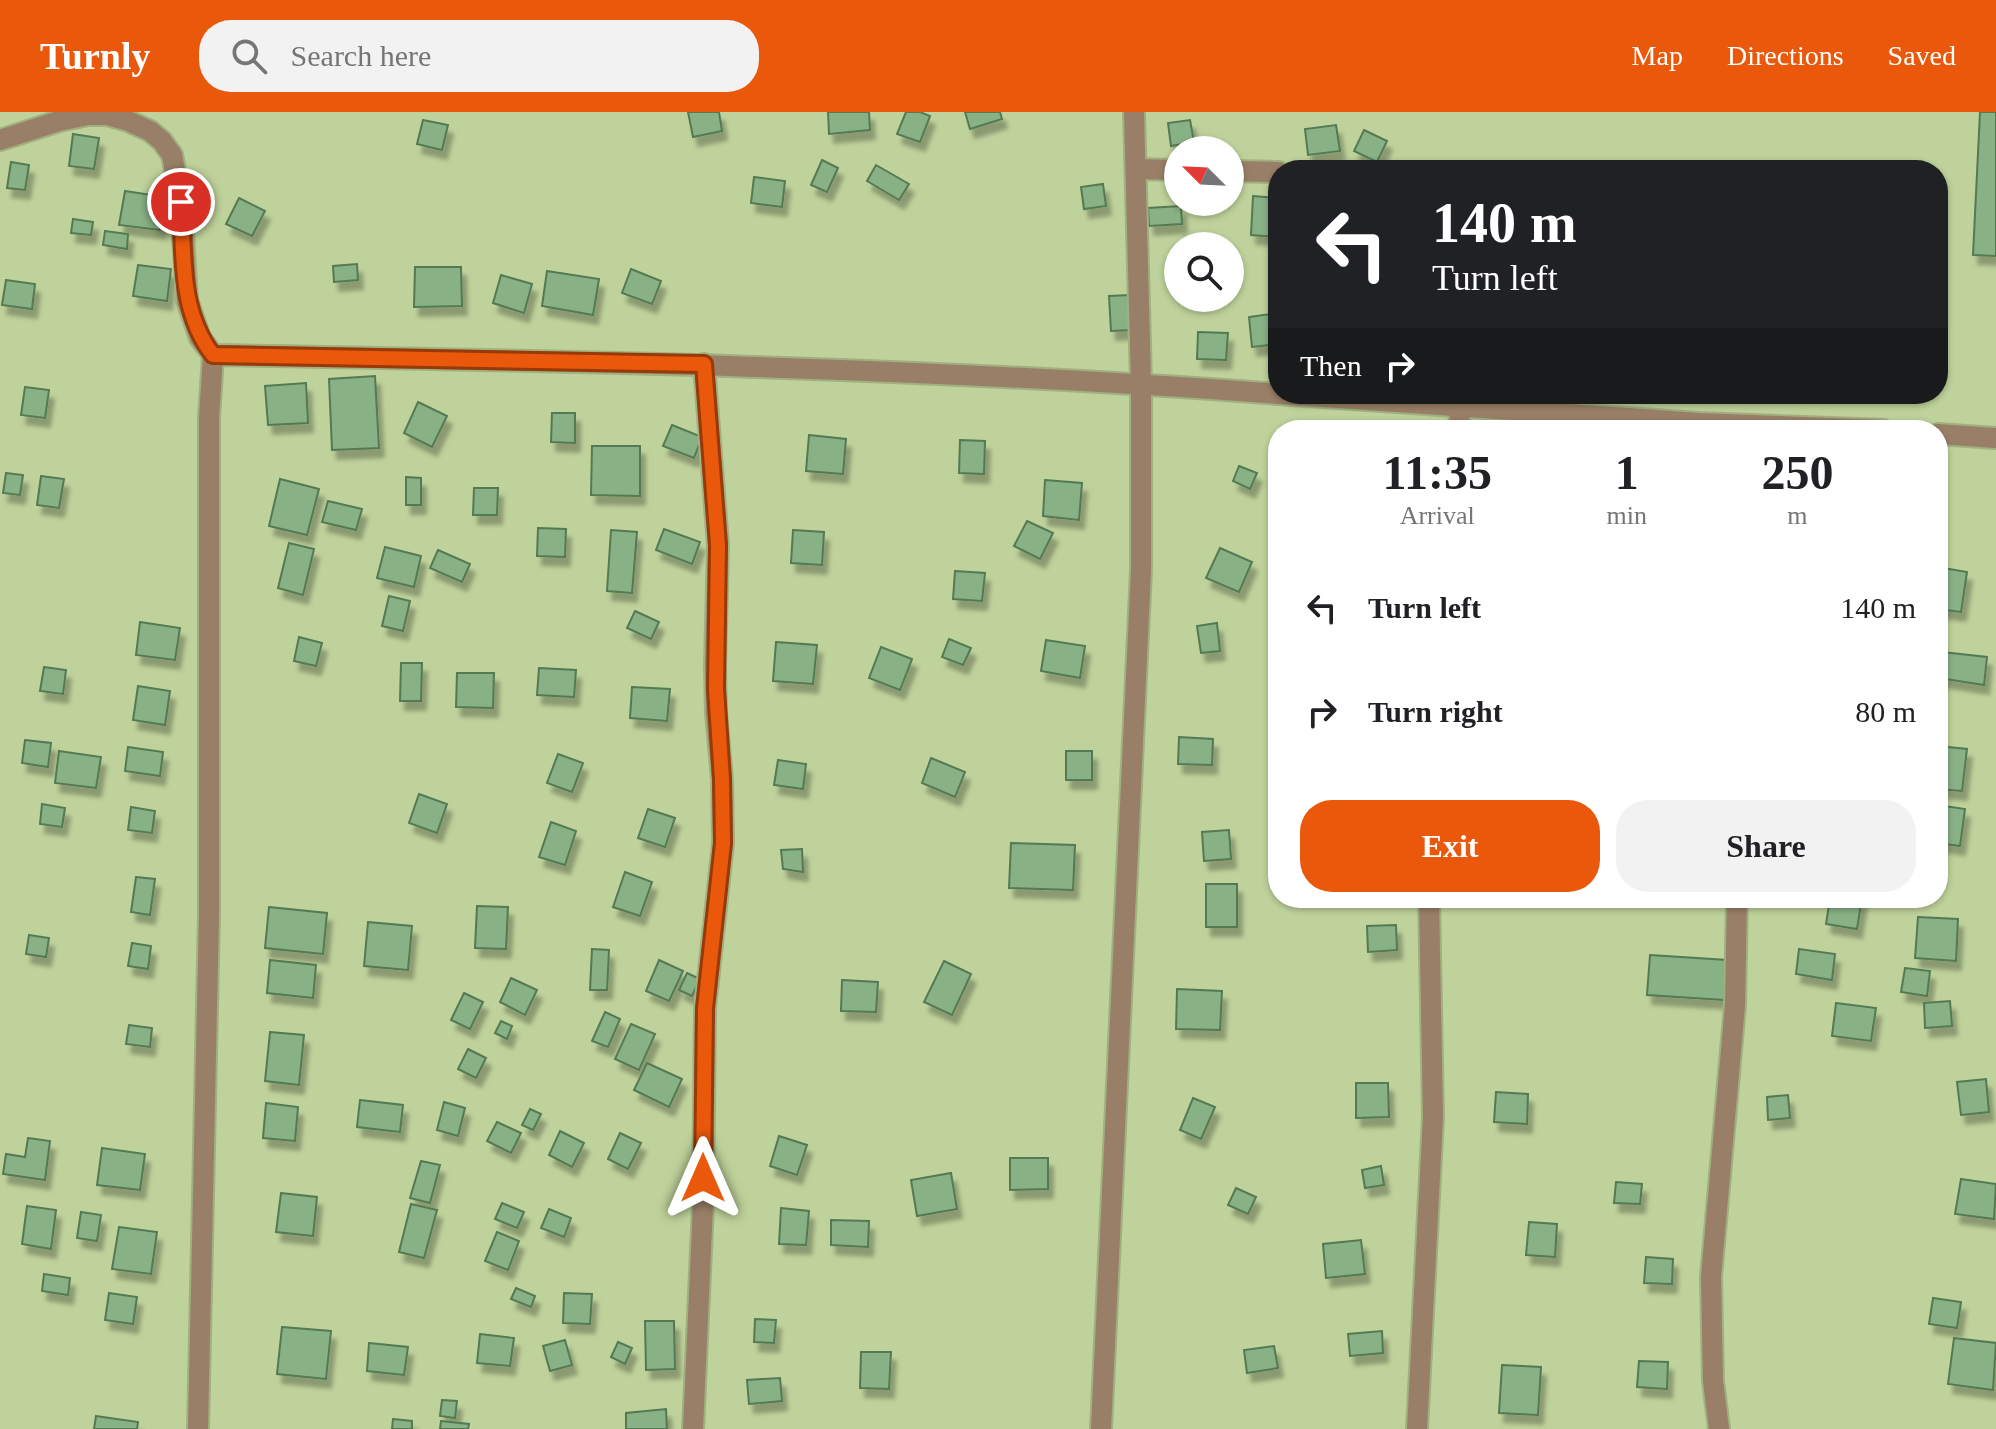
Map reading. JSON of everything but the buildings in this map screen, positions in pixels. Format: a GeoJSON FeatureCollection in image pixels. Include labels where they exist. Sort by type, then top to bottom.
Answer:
{"type":"FeatureCollection","features":[{"type":"Feature","properties":{"kind":"street"},"geometry":{"type":"LineString","coordinates":[[1101,1429],[1141,570],[1141,383],[1134,112]]}},
{"type":"Feature","properties":{"kind":"street"},"geometry":{"type":"LineString","coordinates":[[0,140],[59,121],[107,115],[150,131],[162,141],[172,155],[181,202],[187,300],[200,338],[213,355],[209,418],[209,914],[198,1429]]}},
{"type":"Feature","properties":{"kind":"street"},"geometry":{"type":"LineString","coordinates":[[1136,169],[1164,170]]}},
{"type":"Feature","properties":{"kind":"street"},"geometry":{"type":"LineString","coordinates":[[1244,171],[1268,172]]}},
{"type":"Feature","properties":{"kind":"street"},"geometry":{"type":"LineString","coordinates":[[213,355],[704,364],[1141,383],[1268,393]]}},
{"type":"Feature","properties":{"kind":"street"},"geometry":{"type":"LineString","coordinates":[[693,1429],[703,1205],[704,1020],[723,843],[715,666],[718,545],[704,364]]}},
{"type":"Feature","properties":{"kind":"street"},"geometry":{"type":"LineString","coordinates":[[1408,404],[1612,420]]}},
{"type":"Feature","properties":{"kind":"street"},"geometry":{"type":"LineString","coordinates":[[1459,420],[1460,408]]}},
{"type":"Feature","properties":{"kind":"street"},"geometry":{"type":"LineString","coordinates":[[1948,435],[1996,438]]}},
{"type":"Feature","properties":{"kind":"street"},"geometry":{"type":"LineString","coordinates":[[1417,1429],[1433,1117],[1429,908]]}},
{"type":"Feature","properties":{"kind":"street"},"geometry":{"type":"LineString","coordinates":[[1719,1429],[1713,1381],[1711,1277],[1735,1005],[1737,908]]}},
{"type":"Feature","properties":{"kind":"route"},"geometry":{"type":"LineString","coordinates":[[181,202],[187,300],[200,338],[213,355],[704,364],[718,545],[715,666],[723,843],[705,1008],[703,1178]]}}]}
